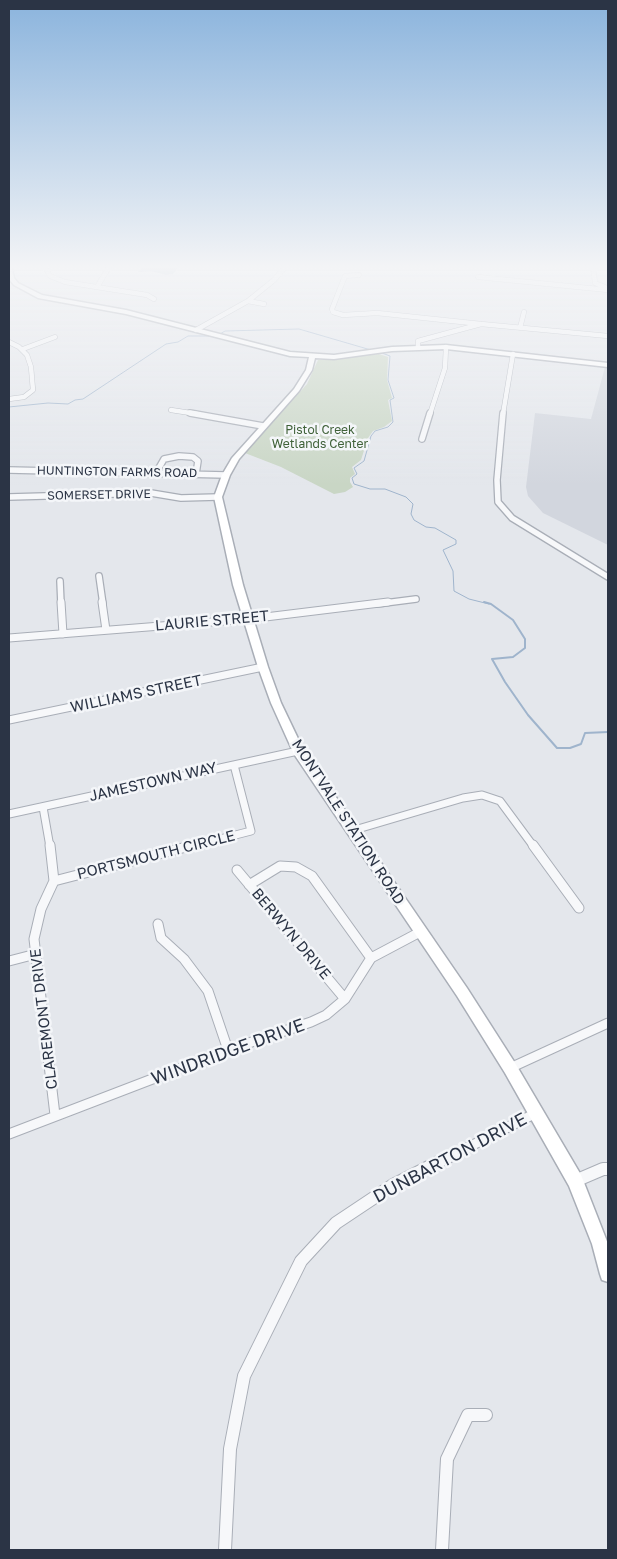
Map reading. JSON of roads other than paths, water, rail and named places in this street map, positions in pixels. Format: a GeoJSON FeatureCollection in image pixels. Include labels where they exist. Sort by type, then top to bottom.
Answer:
{"type":"FeatureCollection","features":[{"type":"Feature","properties":{"kind":"street"},"geometry":{"type":"LineString","coordinates":[[23,350],[47,340]]}},
{"type":"Feature","properties":{"kind":"street"},"geometry":{"type":"LineString","coordinates":[[232,340],[311,361],[418,347],[446,347],[608,365]]}},
{"type":"Feature","properties":{"kind":"street"},"geometry":{"type":"LineString","coordinates":[[418,347],[419,340]]}},
{"type":"Feature","properties":{"kind":"street"},"geometry":{"type":"LineString","coordinates":[[9,342],[23,350],[31,367],[33,390],[24,397],[9,399]]}},
{"type":"Feature","properties":{"kind":"street"},"geometry":{"type":"LineString","coordinates":[[422,439],[445,368],[446,347]]}},
{"type":"Feature","properties":{"kind":"street"},"geometry":{"type":"LineString","coordinates":[[514,354],[500,436],[497,480],[498,502],[512,518],[605,575],[608,568]]}},
{"type":"Feature","properties":{"kind":"street"},"geometry":{"type":"LineString","coordinates":[[218,497],[226,475],[236,458],[297,390],[311,361]]}},
{"type":"Feature","properties":{"kind":"street"},"geometry":{"type":"LineString","coordinates":[[170,410],[264,426]]}},
{"type":"Feature","properties":{"kind":"street"},"geometry":{"type":"LineString","coordinates":[[156,473],[164,459],[179,456],[193,457],[198,461],[196,474]]}},
{"type":"Feature","properties":{"kind":"street","name":"HUNTINGTON FARMS ROAD"},"geometry":{"type":"LineString","coordinates":[[9,470],[226,475]]}},
{"type":"Feature","properties":{"kind":"street","name":"SOMERSET DRIVE"},"geometry":{"type":"LineString","coordinates":[[9,497],[151,493],[182,498],[218,497]]}},
{"type":"Feature","properties":{"kind":"street","name":"MONTVALE STATION ROAD"},"geometry":{"type":"LineString","coordinates":[[218,497],[238,585],[263,667],[276,703],[298,751],[351,832],[462,992],[510,1068],[576,1181],[600,1244],[608,1274]]}},
{"type":"Feature","properties":{"kind":"street"},"geometry":{"type":"LineString","coordinates":[[99,576],[106,630]]}},
{"type":"Feature","properties":{"kind":"street"},"geometry":{"type":"LineString","coordinates":[[60,581],[63,634]]}},
{"type":"Feature","properties":{"kind":"street","name":"LAURIE STREET"},"geometry":{"type":"LineString","coordinates":[[9,638],[249,619],[416,598]]}},
{"type":"Feature","properties":{"kind":"street","name":"WILLIAMS STREET"},"geometry":{"type":"LineString","coordinates":[[9,720],[263,667]]}},
{"type":"Feature","properties":{"kind":"street","name":"JAMESTOWN WAY"},"geometry":{"type":"LineString","coordinates":[[9,814],[298,751]]}},
{"type":"Feature","properties":{"kind":"street","name":"PORTSMOUTH CIRCLE"},"geometry":{"type":"LineString","coordinates":[[54,881],[251,831],[234,764]]}},
{"type":"Feature","properties":{"kind":"street"},"geometry":{"type":"LineString","coordinates":[[351,832],[463,798],[482,796],[500,801],[579,908]]}},
{"type":"Feature","properties":{"kind":"street"},"geometry":{"type":"LineString","coordinates":[[43,807],[53,863],[54,881]]}},
{"type":"Feature","properties":{"kind":"street"},"geometry":{"type":"LineString","coordinates":[[250,885],[280,866],[296,867],[312,876],[371,958]]}},
{"type":"Feature","properties":{"kind":"street","name":"BERWYN DRIVE"},"geometry":{"type":"LineString","coordinates":[[237,870],[345,999]]}},
{"type":"Feature","properties":{"kind":"street","name":"CLAREMONT DRIVE"},"geometry":{"type":"LineString","coordinates":[[54,881],[41,909],[34,939],[55,1116]]}},
{"type":"Feature","properties":{"kind":"street"},"geometry":{"type":"LineString","coordinates":[[158,924],[161,938],[184,959],[208,991],[228,1050]]}},
{"type":"Feature","properties":{"kind":"street","name":"WINDRIDGE DRIVE"},"geometry":{"type":"LineString","coordinates":[[9,1134],[228,1050],[311,1022],[326,1015],[345,999],[371,958],[420,932]]}},
{"type":"Feature","properties":{"kind":"street"},"geometry":{"type":"LineString","coordinates":[[9,961],[36,954]]}},
{"type":"Feature","properties":{"kind":"street"},"geometry":{"type":"LineString","coordinates":[[510,1068],[608,1023]]}},
{"type":"Feature","properties":{"kind":"street","name":"DUNBARTON DRIVE"},"geometry":{"type":"LineString","coordinates":[[225,1550],[230,1449],[244,1376],[301,1261],[336,1224],[393,1185],[536,1113]]}},
{"type":"Feature","properties":{"kind":"street"},"geometry":{"type":"LineString","coordinates":[[576,1181],[608,1169]]}},
{"type":"Feature","properties":{"kind":"street"},"geometry":{"type":"LineString","coordinates":[[442,1550],[447,1459],[468,1415],[486,1415]]}},
{"type":"Feature","properties":{"kind":"waterway"},"geometry":{"type":"LineString","coordinates":[[9,407],[48,403],[68,404],[75,400],[83,399],[166,344],[182,340]]}},
{"type":"Feature","properties":{"kind":"waterway"},"geometry":{"type":"LineString","coordinates":[[336,340],[371,350]]}},
{"type":"Feature","properties":{"kind":"waterway"},"geometry":{"type":"LineString","coordinates":[[382,353],[390,356],[388,380],[394,398],[390,400],[393,422],[388,427],[375,431],[371,436],[364,461],[354,468],[357,474],[352,478],[354,484],[370,489],[385,489],[406,497],[413,504],[411,514],[414,520],[426,527],[435,528],[456,540],[456,544],[443,550],[453,571],[454,591],[469,599],[489,604]]}},
{"type":"Feature","properties":{"kind":"waterway"},"geometry":{"type":"LineString","coordinates":[[484,602],[491,604],[513,620],[525,639],[525,648],[513,657],[492,659],[505,682],[528,715],[557,748],[570,748],[581,744],[585,733],[608,732]]}},
{"type":"Feature","properties":{"kind":"park label","name":"Pistol Creek Wetlands Center"},"geometry":{"type":"Point","coordinates":[320,437]}}]}
